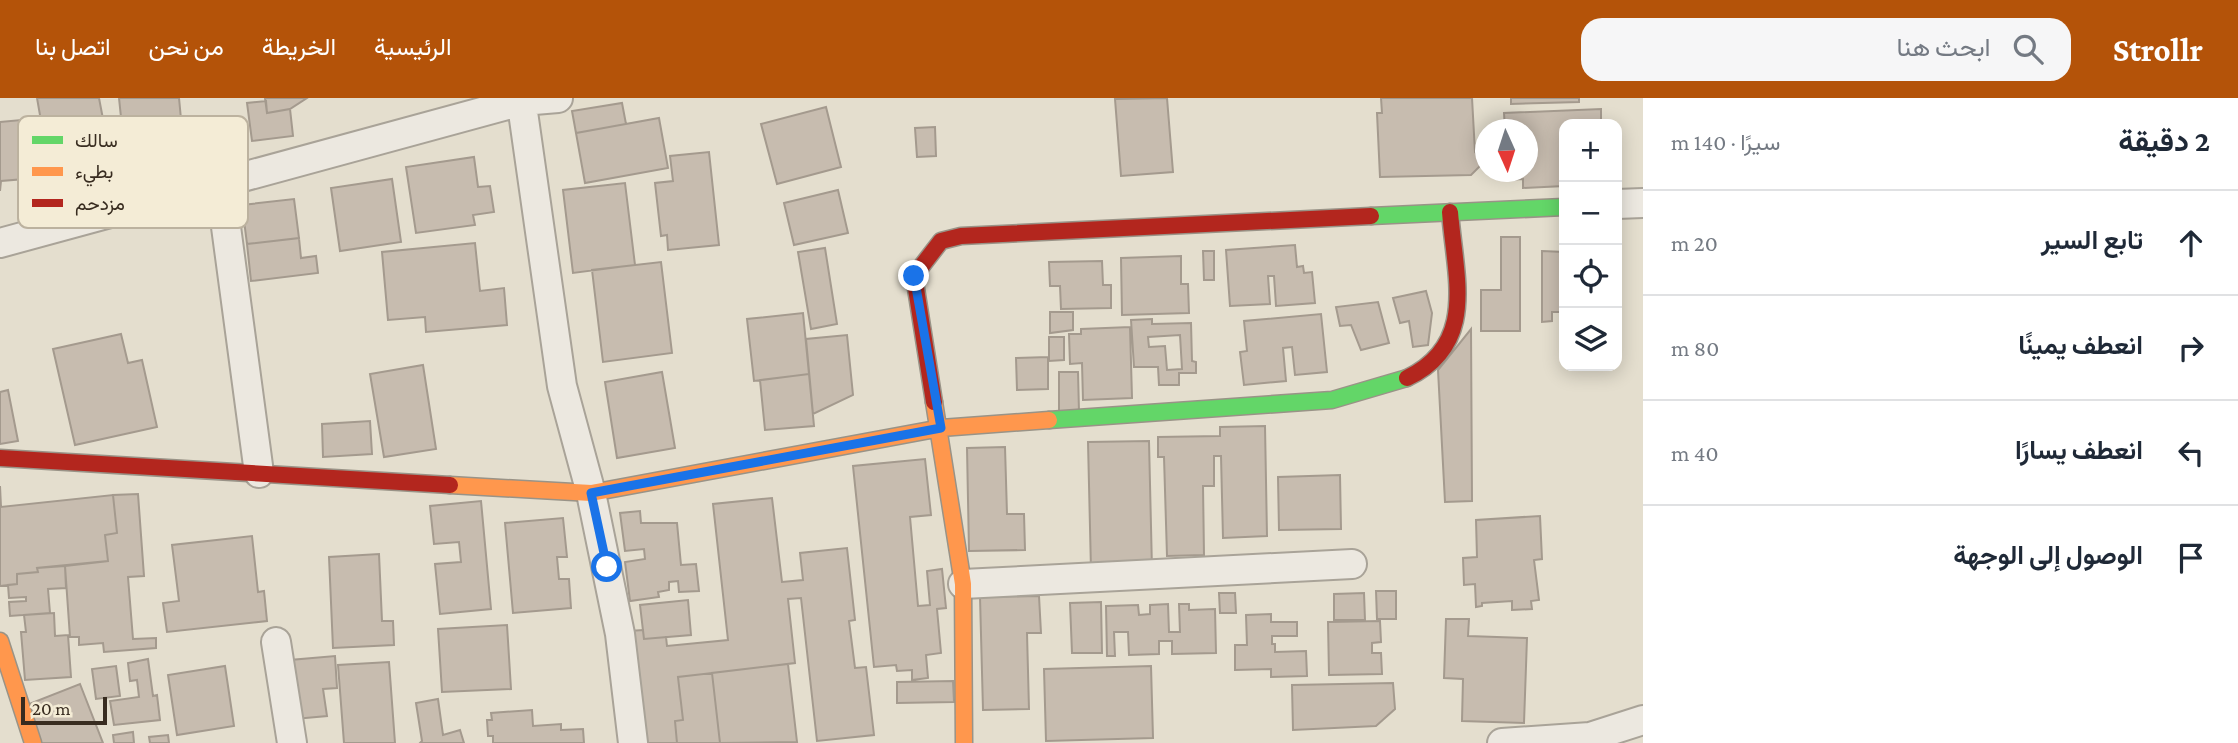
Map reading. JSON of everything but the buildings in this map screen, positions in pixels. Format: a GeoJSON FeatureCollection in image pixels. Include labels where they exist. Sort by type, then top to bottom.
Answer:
{"type":"FeatureCollection","features":[{"type":"Feature","properties":{"kind":"street"},"geometry":{"type":"LineString","coordinates":[[248,174],[521,99],[558,98]]}},
{"type":"Feature","properties":{"kind":"street"},"geometry":{"type":"LineString","coordinates":[[521,99],[562,386],[591,493],[620,634],[633,743]]}},
{"type":"Feature","properties":{"kind":"street"},"geometry":{"type":"LineString","coordinates":[[1622,204],[1643,203]]}},
{"type":"Feature","properties":{"kind":"street"},"geometry":{"type":"LineString","coordinates":[[964,743],[963,584],[941,428],[914,276],[940,241],[961,236],[1559,207]]}},
{"type":"Feature","properties":{"kind":"street"},"geometry":{"type":"LineString","coordinates":[[0,458],[591,493],[941,428],[1332,400],[1384,387],[1432,366],[1450,343],[1456,321],[1450,212]]}},
{"type":"Feature","properties":{"kind":"street"},"geometry":{"type":"LineString","coordinates":[[0,243],[54,228]]}},
{"type":"Feature","properties":{"kind":"street"},"geometry":{"type":"LineString","coordinates":[[226,228],[259,473]]}},
{"type":"Feature","properties":{"kind":"street"},"geometry":{"type":"LineString","coordinates":[[963,584],[1352,564]]}},
{"type":"Feature","properties":{"kind":"street"},"geometry":{"type":"LineString","coordinates":[[0,641],[33,743]]}},
{"type":"Feature","properties":{"kind":"street"},"geometry":{"type":"LineString","coordinates":[[276,642],[292,743]]}},
{"type":"Feature","properties":{"kind":"street"},"geometry":{"type":"LineString","coordinates":[[1502,743],[1590,737],[1643,720]]}},
{"type":"Feature","properties":{"kind":"traffic: fast"},"geometry":{"type":"LineString","coordinates":[[1371,216],[1559,207]]}},
{"type":"Feature","properties":{"kind":"traffic: fast"},"geometry":{"type":"LineString","coordinates":[[1049,420],[1332,400],[1407,378]]}},
{"type":"Feature","properties":{"kind":"traffic: slow"},"geometry":{"type":"LineString","coordinates":[[934,402],[963,584],[964,743]]}},
{"type":"Feature","properties":{"kind":"traffic: slow"},"geometry":{"type":"LineString","coordinates":[[450,485],[591,493],[941,428],[1049,420]]}},
{"type":"Feature","properties":{"kind":"traffic: slow"},"geometry":{"type":"LineString","coordinates":[[0,641],[33,743]]}},
{"type":"Feature","properties":{"kind":"traffic: jam"},"geometry":{"type":"LineString","coordinates":[[1407,378],[1429,364],[1444,347],[1453,328],[1457,284],[1450,212]]}},
{"type":"Feature","properties":{"kind":"traffic: jam"},"geometry":{"type":"LineString","coordinates":[[934,402],[914,276],[941,241],[961,236],[1371,216]]}},
{"type":"Feature","properties":{"kind":"traffic: jam"},"geometry":{"type":"LineString","coordinates":[[0,458],[450,485]]}},
{"type":"Feature","properties":{"kind":"route"},"geometry":{"type":"LineString","coordinates":[[607,567],[591,493],[941,428],[914,276]]}}]}
